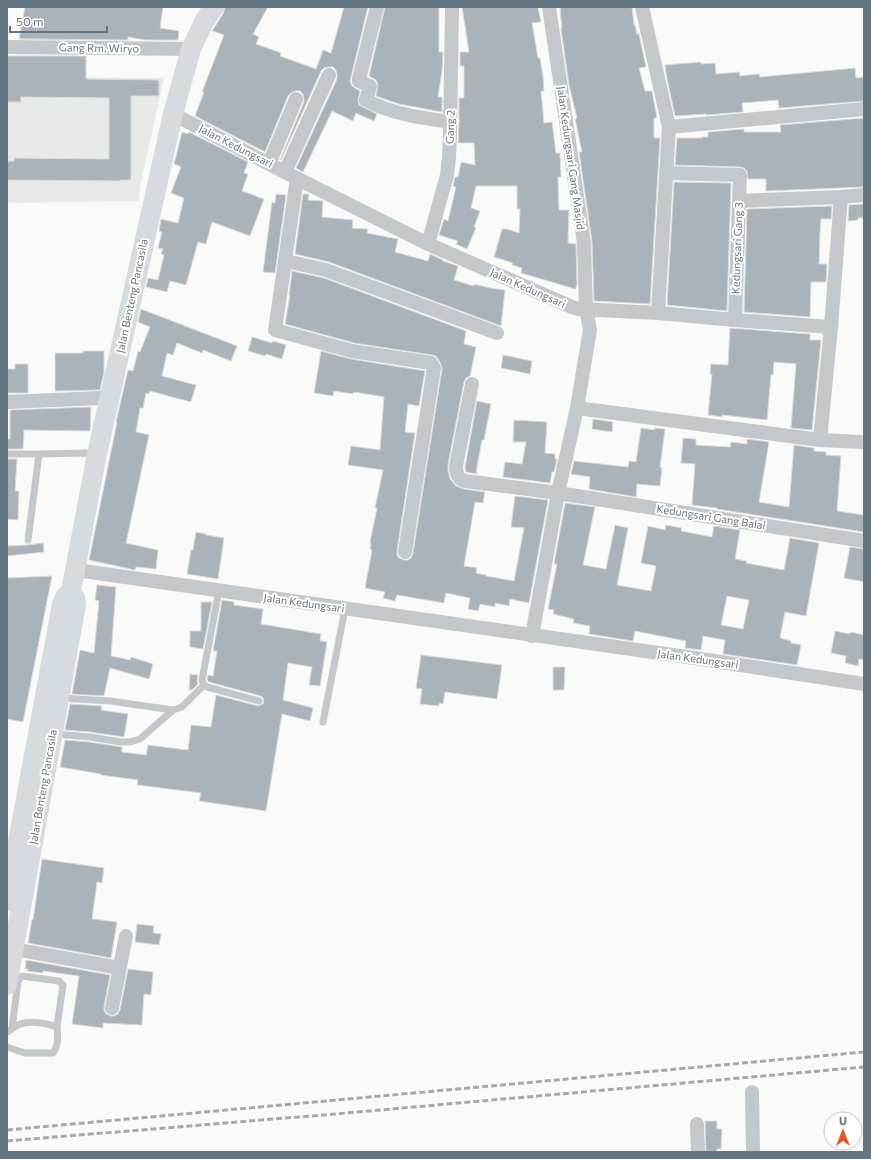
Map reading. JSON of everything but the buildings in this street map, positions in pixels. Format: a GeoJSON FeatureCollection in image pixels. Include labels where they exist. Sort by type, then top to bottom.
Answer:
{"type":"FeatureCollection","features":[{"type":"Feature","properties":{"kind":"street","name":"Jalan Benteng Pancasila"},"geometry":{"type":"LineString","coordinates":[[7,985],[10,946],[62,604],[65,597],[71,591],[76,570],[97,454],[173,114],[191,49],[205,20],[214,7]]}},
{"type":"Feature","properties":{"kind":"street"},"geometry":{"type":"LineString","coordinates":[[377,7],[359,80],[370,86],[366,100],[398,112],[432,120],[451,122]]}},
{"type":"Feature","properties":{"kind":"street","name":"Gang 2"},"geometry":{"type":"LineString","coordinates":[[428,244],[447,175],[449,157],[451,122],[452,7]]}},
{"type":"Feature","properties":{"kind":"street","name":"Jalan Kedungsari Gang Masjid"},"geometry":{"type":"LineString","coordinates":[[549,7],[584,243],[586,309]]}},
{"type":"Feature","properties":{"kind":"street"},"geometry":{"type":"LineString","coordinates":[[642,7],[669,127],[658,313]]}},
{"type":"Feature","properties":{"kind":"street","name":"Gang Rm. Wiryo"},"geometry":{"type":"LineString","coordinates":[[7,47],[191,49]]}},
{"type":"Feature","properties":{"kind":"street"},"geometry":{"type":"LineString","coordinates":[[329,75],[291,175],[286,261],[275,330],[352,351],[431,363],[433,365],[434,371],[406,552]]}},
{"type":"Feature","properties":{"kind":"street"},"geometry":{"type":"LineString","coordinates":[[269,164],[296,99]]}},
{"type":"Feature","properties":{"kind":"street"},"geometry":{"type":"LineString","coordinates":[[669,127],[864,109]]}},
{"type":"Feature","properties":{"kind":"street","name":"Jalan Kedungsari"},"geometry":{"type":"LineString","coordinates":[[173,114],[428,244],[572,307],[831,327]]}},
{"type":"Feature","properties":{"kind":"street","name":"Kedungsari Gang 3"},"geometry":{"type":"LineString","coordinates":[[666,173],[740,175],[735,320]]}},
{"type":"Feature","properties":{"kind":"street"},"geometry":{"type":"LineString","coordinates":[[739,202],[864,195]]}},
{"type":"Feature","properties":{"kind":"street"},"geometry":{"type":"LineString","coordinates":[[820,440],[831,327],[841,197]]}},
{"type":"Feature","properties":{"kind":"street"},"geometry":{"type":"LineString","coordinates":[[286,261],[322,269],[497,333]]}},
{"type":"Feature","properties":{"kind":"street"},"geometry":{"type":"LineString","coordinates":[[532,636],[558,493],[577,408],[590,336],[590,324],[586,309]]}},
{"type":"Feature","properties":{"kind":"street","name":"Kedungsari Gang Balai"},"geometry":{"type":"LineString","coordinates":[[472,384],[456,466],[460,479],[465,481],[558,493],[864,541]]}},
{"type":"Feature","properties":{"kind":"street"},"geometry":{"type":"LineString","coordinates":[[7,402],[101,398],[110,399]]}},
{"type":"Feature","properties":{"kind":"street"},"geometry":{"type":"LineString","coordinates":[[577,408],[820,440],[863,442]]}},
{"type":"Feature","properties":{"kind":"street","name":"Jalan Kedungsari"},"geometry":{"type":"LineString","coordinates":[[76,570],[694,658],[864,684]]}},
{"type":"Feature","properties":{"kind":"street","name":"Jalan Benteng Pancasila"},"geometry":{"type":"LineString","coordinates":[[7,901],[52,734],[76,605],[75,598],[71,591]]}},
{"type":"Feature","properties":{"kind":"street"},"geometry":{"type":"LineString","coordinates":[[112,1008],[126,936]]}},
{"type":"Feature","properties":{"kind":"street"},"geometry":{"type":"LineString","coordinates":[[10,946],[20,950],[120,968]]}},
{"type":"Feature","properties":{"kind":"street"},"geometry":{"type":"LineString","coordinates":[[752,1092],[753,1152]]}},
{"type":"Feature","properties":{"kind":"street"},"geometry":{"type":"LineString","coordinates":[[698,1124],[698,1152]]}},
{"type":"Feature","properties":{"kind":"lane"},"geometry":{"type":"LineString","coordinates":[[7,454],[97,454]]}},
{"type":"Feature","properties":{"kind":"lane"},"geometry":{"type":"LineString","coordinates":[[28,540],[39,454]]}},
{"type":"Feature","properties":{"kind":"lane"},"geometry":{"type":"LineString","coordinates":[[219,590],[202,680],[204,685],[207,687],[259,701]]}},
{"type":"Feature","properties":{"kind":"lane"},"geometry":{"type":"LineString","coordinates":[[323,722],[345,609]]}},
{"type":"Feature","properties":{"kind":"lane"},"geometry":{"type":"LineString","coordinates":[[52,734],[90,737],[121,742],[130,742],[140,739],[173,710],[182,707],[204,685]]}},
{"type":"Feature","properties":{"kind":"lane"},"geometry":{"type":"LineString","coordinates":[[59,698],[110,701],[173,710]]}},
{"type":"Feature","properties":{"kind":"lane"},"geometry":{"type":"LineString","coordinates":[[7,1047],[25,1053],[52,1053],[57,1048],[57,1027],[63,985],[59,981],[22,976],[18,980],[10,1030]]}},
{"type":"Feature","properties":{"kind":"lane"},"geometry":{"type":"LineString","coordinates":[[10,1030],[19,1025],[30,1022],[50,1024],[57,1027]]}},
{"type":"Feature","properties":{"kind":"shaded area"},"geometry":{"type":"Polygon","coordinates":[[[7,77],[164,78],[140,187],[139,201],[7,203],[7,77]]]}},
{"type":"Feature","properties":{"kind":"railway"},"geometry":{"type":"LineString","coordinates":[[7,1130],[864,1052]]}},
{"type":"Feature","properties":{"kind":"railway"},"geometry":{"type":"LineString","coordinates":[[7,1141],[335,1114],[864,1067]]}}]}
